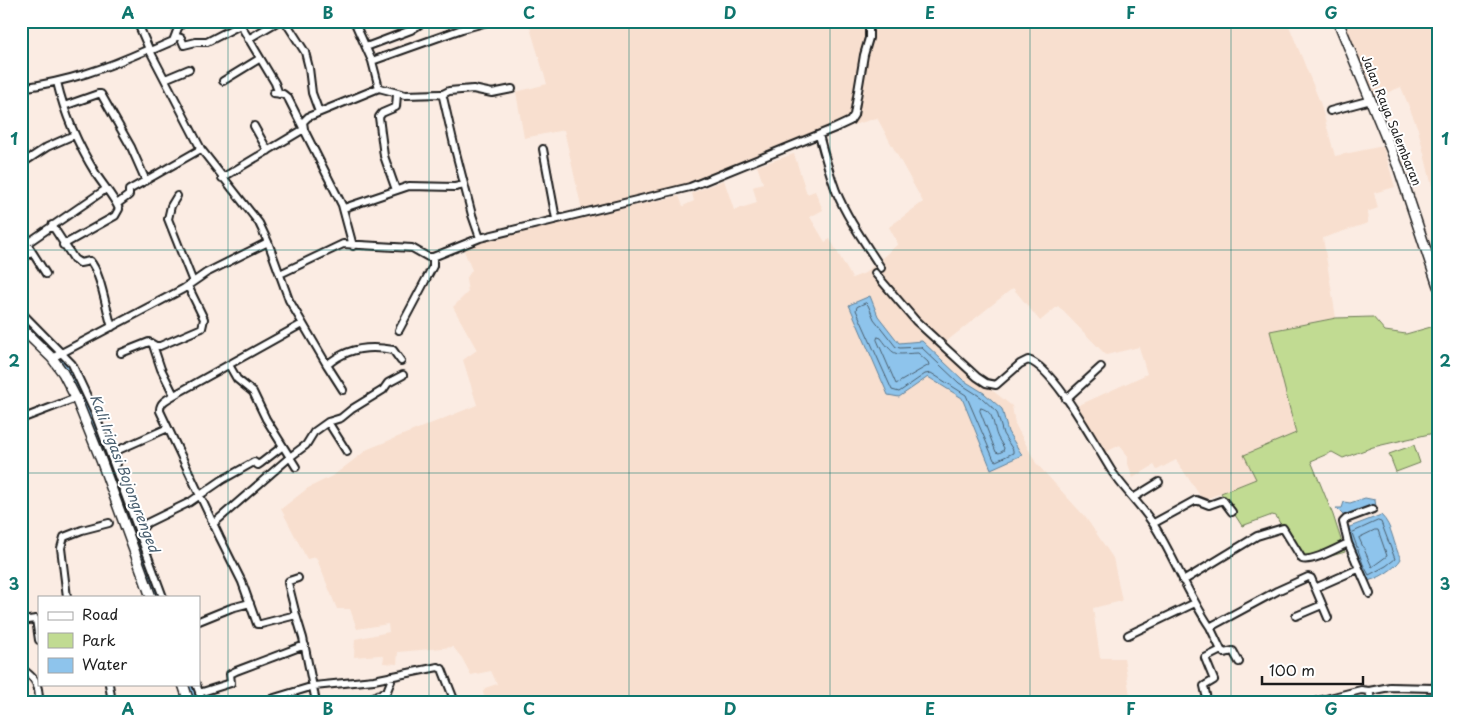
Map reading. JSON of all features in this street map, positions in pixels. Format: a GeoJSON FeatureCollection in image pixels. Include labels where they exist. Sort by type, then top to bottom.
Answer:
{"type":"FeatureCollection","features":[{"type":"Feature","properties":{"kind":"main road","name":"Jalan Raya Salembaran"},"geometry":{"type":"LineString","coordinates":[[1338,21],[1399,169],[1438,286]]}},
{"type":"Feature","properties":{"kind":"main road"},"geometry":{"type":"LineString","coordinates":[[21,328],[57,355],[101,460],[132,526],[152,596]]}},
{"type":"Feature","properties":{"kind":"main road"},"geometry":{"type":"LineString","coordinates":[[184,686],[189,702]]}},
{"type":"Feature","properties":{"kind":"street"},"geometry":{"type":"LineString","coordinates":[[136,21],[140,26],[149,50],[201,149],[259,223],[289,300],[343,390]]}},
{"type":"Feature","properties":{"kind":"street"},"geometry":{"type":"LineString","coordinates":[[21,88],[57,82],[104,68],[170,43],[184,21]]}},
{"type":"Feature","properties":{"kind":"street"},"geometry":{"type":"LineString","coordinates":[[248,40],[279,21]]}},
{"type":"Feature","properties":{"kind":"street"},"geometry":{"type":"LineString","coordinates":[[285,21],[305,52],[310,68],[312,93],[319,112]]}},
{"type":"Feature","properties":{"kind":"street"},"geometry":{"type":"LineString","coordinates":[[354,21],[372,62],[379,88]]}},
{"type":"Feature","properties":{"kind":"street"},"geometry":{"type":"LineString","coordinates":[[366,47],[411,30],[425,21]]}},
{"type":"Feature","properties":{"kind":"street"},"geometry":{"type":"LineString","coordinates":[[372,62],[462,29],[491,21]]}},
{"type":"Feature","properties":{"kind":"street"},"geometry":{"type":"LineString","coordinates":[[280,274],[340,245],[412,248],[428,257],[433,257],[480,238],[690,187],[819,135],[850,121],[854,115],[864,55],[869,38],[869,21]]}},
{"type":"Feature","properties":{"kind":"street"},"geometry":{"type":"LineString","coordinates":[[176,36],[181,38],[182,43],[185,45],[205,42],[239,23],[275,84],[276,94],[285,95],[288,98],[304,129],[344,208],[353,246]]}},
{"type":"Feature","properties":{"kind":"street"},"geometry":{"type":"LineString","coordinates":[[223,81],[259,59]]}},
{"type":"Feature","properties":{"kind":"street"},"geometry":{"type":"LineString","coordinates":[[165,79],[189,69]]}},
{"type":"Feature","properties":{"kind":"street"},"geometry":{"type":"LineString","coordinates":[[57,82],[74,135],[117,204],[119,211],[115,216],[63,245]]}},
{"type":"Feature","properties":{"kind":"street"},"geometry":{"type":"LineString","coordinates":[[304,129],[305,119],[379,88],[405,95],[442,95],[449,91],[473,89],[492,93],[512,89]]}},
{"type":"Feature","properties":{"kind":"street"},"geometry":{"type":"LineString","coordinates":[[64,106],[101,94],[131,147],[146,181]]}},
{"type":"Feature","properties":{"kind":"street"},"geometry":{"type":"LineString","coordinates":[[396,94],[396,107],[381,114],[379,117],[384,156],[396,190]]}},
{"type":"Feature","properties":{"kind":"street"},"geometry":{"type":"LineString","coordinates":[[442,95],[446,104],[464,185],[480,238]]}},
{"type":"Feature","properties":{"kind":"street"},"geometry":{"type":"LineString","coordinates":[[1330,111],[1371,100]]}},
{"type":"Feature","properties":{"kind":"street"},"geometry":{"type":"LineString","coordinates":[[254,126],[268,151]]}},
{"type":"Feature","properties":{"kind":"street"},"geometry":{"type":"LineString","coordinates":[[222,178],[304,129]]}},
{"type":"Feature","properties":{"kind":"street"},"geometry":{"type":"LineString","coordinates":[[21,164],[52,144],[74,135]]}},
{"type":"Feature","properties":{"kind":"street"},"geometry":{"type":"LineString","coordinates":[[819,135],[839,198],[860,236],[881,268]]}},
{"type":"Feature","properties":{"kind":"street"},"geometry":{"type":"LineString","coordinates":[[117,204],[128,195],[129,190],[201,149]]}},
{"type":"Feature","properties":{"kind":"street"},"geometry":{"type":"LineString","coordinates":[[543,149],[556,219]]}},
{"type":"Feature","properties":{"kind":"street"},"geometry":{"type":"LineString","coordinates":[[344,208],[409,186],[454,187],[464,185]]}},
{"type":"Feature","properties":{"kind":"street"},"geometry":{"type":"LineString","coordinates":[[46,274],[32,252],[24,244],[106,189]]}},
{"type":"Feature","properties":{"kind":"street"},"geometry":{"type":"LineString","coordinates":[[121,353],[149,342],[160,346],[204,326],[204,319],[168,219],[171,206],[177,196]]}},
{"type":"Feature","properties":{"kind":"street"},"geometry":{"type":"LineString","coordinates":[[52,225],[63,245],[77,262],[90,261],[95,268],[112,327]]}},
{"type":"Feature","properties":{"kind":"street"},"geometry":{"type":"LineString","coordinates":[[57,355],[191,284],[206,273],[268,242]]}},
{"type":"Feature","properties":{"kind":"street"},"geometry":{"type":"LineString","coordinates":[[21,260],[32,252]]}},
{"type":"Feature","properties":{"kind":"street"},"geometry":{"type":"LineString","coordinates":[[399,330],[433,266],[433,257]]}},
{"type":"Feature","properties":{"kind":"street"},"geometry":{"type":"LineString","coordinates":[[875,273],[916,320],[978,377],[986,382],[996,386],[1020,364],[1028,360],[1039,365],[1047,373],[1066,399],[1113,474],[1154,524],[1221,650],[1224,653],[1234,651],[1238,662]]}},
{"type":"Feature","properties":{"kind":"street"},"geometry":{"type":"LineString","coordinates":[[21,312],[57,355],[72,364],[94,411],[116,471],[132,526],[143,528],[147,523],[200,496],[244,466],[254,462],[262,463],[283,446]]}},
{"type":"Feature","properties":{"kind":"street"},"geometry":{"type":"LineString","coordinates":[[296,615],[258,625],[255,621],[242,582],[159,407],[174,395],[302,324]]}},
{"type":"Feature","properties":{"kind":"street"},"geometry":{"type":"LineString","coordinates":[[153,345],[161,369],[174,395]]}},
{"type":"Feature","properties":{"kind":"street"},"geometry":{"type":"LineString","coordinates":[[327,365],[341,354],[361,348],[383,347],[393,350],[401,361]]}},
{"type":"Feature","properties":{"kind":"street"},"geometry":{"type":"LineString","coordinates":[[229,365],[237,379],[254,392],[266,419],[296,467]]}},
{"type":"Feature","properties":{"kind":"street"},"geometry":{"type":"LineString","coordinates":[[1066,399],[1101,367]]}},
{"type":"Feature","properties":{"kind":"street"},"geometry":{"type":"LineString","coordinates":[[213,524],[290,457],[306,446],[310,436],[328,422],[341,418],[384,389],[388,383],[403,375]]}},
{"type":"Feature","properties":{"kind":"street"},"geometry":{"type":"LineString","coordinates":[[21,419],[76,398]]}},
{"type":"Feature","properties":{"kind":"street"},"geometry":{"type":"LineString","coordinates":[[328,422],[347,452]]}},
{"type":"Feature","properties":{"kind":"street"},"geometry":{"type":"LineString","coordinates":[[116,471],[118,468],[115,452],[117,450],[168,428]]}},
{"type":"Feature","properties":{"kind":"street"},"geometry":{"type":"LineString","coordinates":[[1133,498],[1159,482]]}},
{"type":"Feature","properties":{"kind":"street"},"geometry":{"type":"LineString","coordinates":[[1154,524],[1196,500],[1209,505],[1223,500],[1232,512]]}},
{"type":"Feature","properties":{"kind":"street"},"geometry":{"type":"LineString","coordinates":[[1370,594],[1358,569],[1343,522],[1346,519],[1373,509]]}},
{"type":"Feature","properties":{"kind":"street"},"geometry":{"type":"LineString","coordinates":[[67,596],[61,548],[64,537],[78,531],[109,523]]}},
{"type":"Feature","properties":{"kind":"street"},"geometry":{"type":"LineString","coordinates":[[1183,581],[1257,536],[1283,528],[1302,559],[1305,560],[1312,559],[1348,542]]}},
{"type":"Feature","properties":{"kind":"street"},"geometry":{"type":"LineString","coordinates":[[138,545],[163,596]]}},
{"type":"Feature","properties":{"kind":"street"},"geometry":{"type":"LineString","coordinates":[[1315,588],[1358,569]]}},
{"type":"Feature","properties":{"kind":"street"},"geometry":{"type":"LineString","coordinates":[[1210,627],[1277,591],[1308,577],[1328,618]]}},
{"type":"Feature","properties":{"kind":"street"},"geometry":{"type":"LineString","coordinates":[[298,578],[288,582],[305,645],[316,702]]}},
{"type":"Feature","properties":{"kind":"street"},"geometry":{"type":"LineString","coordinates":[[200,621],[231,608],[250,603]]}},
{"type":"Feature","properties":{"kind":"street"},"geometry":{"type":"LineString","coordinates":[[1128,635],[1195,603]]}},
{"type":"Feature","properties":{"kind":"street"},"geometry":{"type":"LineString","coordinates":[[1296,616],[1322,605]]}},
{"type":"Feature","properties":{"kind":"street"},"geometry":{"type":"LineString","coordinates":[[21,621],[36,619],[38,633]]}},
{"type":"Feature","properties":{"kind":"street"},"geometry":{"type":"LineString","coordinates":[[200,692],[231,682],[230,674],[236,671],[305,645]]}},
{"type":"Feature","properties":{"kind":"street"},"geometry":{"type":"LineString","coordinates":[[1206,701],[1204,686],[1214,680],[1205,658],[1221,650]]}},
{"type":"Feature","properties":{"kind":"street"},"geometry":{"type":"LineString","coordinates":[[261,702],[314,686],[390,676],[438,667],[441,668],[455,702]]}},
{"type":"Feature","properties":{"kind":"street"},"geometry":{"type":"LineString","coordinates":[[21,668],[37,682],[38,686]]}},
{"type":"Feature","properties":{"kind":"street"},"geometry":{"type":"LineString","coordinates":[[1314,702],[1350,692],[1390,687],[1434,688],[1438,672]]}},
{"type":"Feature","properties":{"kind":"street"},"geometry":{"type":"LineString","coordinates":[[362,702],[387,692],[391,681],[390,676]]}},
{"type":"Feature","properties":{"kind":"street"},"geometry":{"type":"LineString","coordinates":[[38,686],[39,702]]}},
{"type":"Feature","properties":{"kind":"street"},"geometry":{"type":"LineString","coordinates":[[109,686],[112,702]]}},
{"type":"Feature","properties":{"kind":"street"},"geometry":{"type":"LineString","coordinates":[[197,686],[203,702]]}},
{"type":"Feature","properties":{"kind":"street"},"geometry":{"type":"LineString","coordinates":[[1369,691],[1372,702]]}},
{"type":"Feature","properties":{"kind":"shaded area"},"geometry":{"type":"Polygon","coordinates":[[[528,21],[1287,21],[1320,102],[1335,156],[1383,146],[1395,187],[1374,193],[1378,208],[1367,212],[1368,223],[1323,238],[1336,318],[1270,331],[1296,433],[1245,455],[1257,479],[1203,500],[1176,460],[1157,470],[1154,465],[1133,478],[1128,464],[1128,457],[1120,445],[1104,453],[1075,407],[1147,374],[1139,347],[1106,355],[1058,306],[1040,321],[1013,288],[942,345],[1012,406],[1015,424],[1036,463],[1086,518],[1113,558],[1122,601],[1093,608],[1100,658],[1124,658],[1131,702],[481,702],[485,700],[483,692],[485,688],[497,684],[491,671],[471,675],[462,658],[453,647],[398,652],[397,664],[383,663],[384,657],[380,655],[354,657],[355,639],[389,632],[388,624],[357,629],[350,609],[337,609],[316,557],[307,559],[281,509],[308,488],[334,475],[368,449],[477,405],[463,360],[477,350],[453,307],[468,292],[466,279],[472,270],[462,246],[490,237],[679,196],[683,206],[694,201],[692,193],[724,180],[734,210],[757,203],[753,187],[763,183],[757,166],[794,154],[807,194],[815,191],[823,210],[810,217],[825,242],[830,239],[852,278],[865,273],[898,244],[889,227],[923,202],[877,118],[789,144],[705,179],[582,210],[564,130],[524,138],[516,92],[547,84],[528,21]]]}},
{"type":"Feature","properties":{"kind":"shaded area"},"geometry":{"type":"Polygon","coordinates":[[[1340,21],[1438,21],[1438,211],[1418,129],[1401,87],[1374,98],[1340,21]]]}},
{"type":"Feature","properties":{"kind":"green space"},"geometry":{"type":"Polygon","coordinates":[[[1373,317],[1385,331],[1406,334],[1438,325],[1438,432],[1373,447],[1343,458],[1332,452],[1311,461],[1333,515],[1345,552],[1301,563],[1276,516],[1272,515],[1242,526],[1221,493],[1256,479],[1244,455],[1296,433],[1270,331],[1336,318],[1373,317]]]}},
{"type":"Feature","properties":{"kind":"green space"},"geometry":{"type":"Polygon","coordinates":[[[1414,445],[1420,463],[1396,472],[1389,454],[1414,445]]]}},
{"type":"Feature","properties":{"kind":"water"},"geometry":{"type":"Polygon","coordinates":[[[870,296],[878,316],[899,343],[922,341],[963,380],[984,393],[1002,409],[1008,432],[1022,455],[991,469],[962,398],[928,377],[899,397],[888,395],[849,305],[870,296]]]}},
{"type":"Feature","properties":{"kind":"water"},"geometry":{"type":"Polygon","coordinates":[[[1365,498],[1375,500],[1376,507],[1346,518],[1336,508],[1342,508],[1344,502],[1350,503],[1365,498]]]}},
{"type":"Feature","properties":{"kind":"water"},"geometry":{"type":"Polygon","coordinates":[[[1381,515],[1388,525],[1401,559],[1385,573],[1375,579],[1365,581],[1353,552],[1347,528],[1381,515]]]}},
{"type":"Feature","properties":{"kind":"waterway","name":"Kali Irigasi Bojongrenged"},"geometry":{"type":"LineString","coordinates":[[21,319],[47,342]]}},
{"type":"Feature","properties":{"kind":"waterway","name":"Kali Irigasi Bojongrenged"},"geometry":{"type":"LineString","coordinates":[[54,350],[86,401],[159,596]]}},
{"type":"Feature","properties":{"kind":"waterway","name":"Kali Irigasi Bojongrenged"},"geometry":{"type":"LineString","coordinates":[[192,686],[198,702]]}}]}
